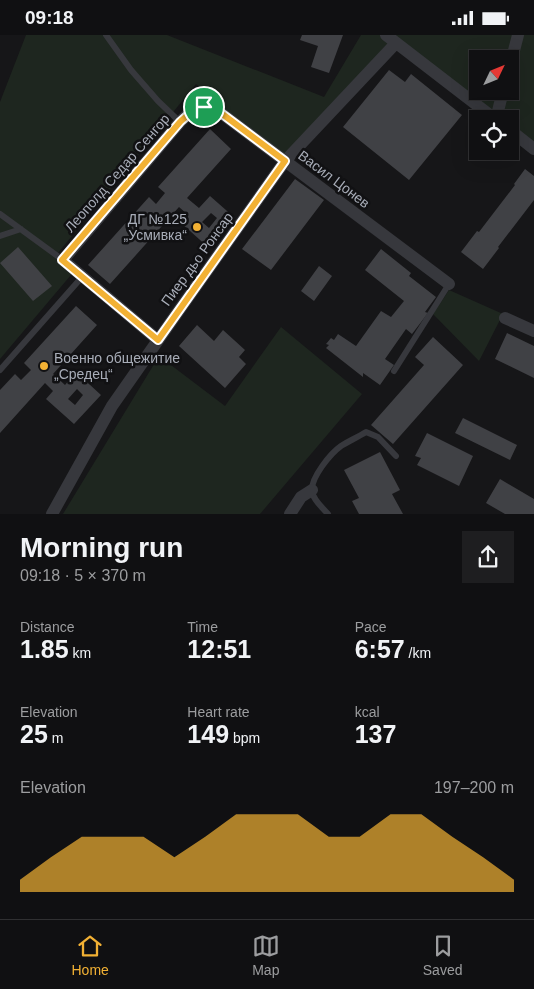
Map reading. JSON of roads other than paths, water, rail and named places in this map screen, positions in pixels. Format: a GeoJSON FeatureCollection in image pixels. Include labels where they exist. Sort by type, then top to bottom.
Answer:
{"type":"FeatureCollection","features":[{"type":"Feature","properties":{"kind":"street"},"geometry":{"type":"LineString","coordinates":[[514,50],[518,35]]}},
{"type":"Feature","properties":{"kind":"street"},"geometry":{"type":"LineString","coordinates":[[391,39],[484,110]]}},
{"type":"Feature","properties":{"kind":"street","name":"Пиер дьо Ронсар"},"geometry":{"type":"LineString","coordinates":[[52,514],[112,406],[285,161],[391,39]]}},
{"type":"Feature","properties":{"kind":"street","name":"Васил Цонев"},"geometry":{"type":"LineString","coordinates":[[198,108],[204,107],[221,113],[449,284]]}},
{"type":"Feature","properties":{"kind":"street","name":"Леополд Седар Сенгор"},"geometry":{"type":"LineString","coordinates":[[62,260],[180,122],[198,108]]}},
{"type":"Feature","properties":{"kind":"street"},"geometry":{"type":"LineString","coordinates":[[519,137],[534,149]]}},
{"type":"Feature","properties":{"kind":"street"},"geometry":{"type":"LineString","coordinates":[[62,260],[158,340]]}},
{"type":"Feature","properties":{"kind":"street"},"geometry":{"type":"LineString","coordinates":[[505,317],[534,331]]}},
{"type":"Feature","properties":{"kind":"street"},"geometry":{"type":"LineString","coordinates":[[290,514],[301,497],[312,490]]}},
{"type":"Feature","properties":{"kind":"lane"},"geometry":{"type":"LineString","coordinates":[[106,35],[131,70],[158,101],[180,122]]}},
{"type":"Feature","properties":{"kind":"lane"},"geometry":{"type":"LineString","coordinates":[[0,214],[62,260]]}},
{"type":"Feature","properties":{"kind":"lane"},"geometry":{"type":"LineString","coordinates":[[0,236],[21,229]]}},
{"type":"Feature","properties":{"kind":"lane"},"geometry":{"type":"LineString","coordinates":[[0,371],[82,277]]}},
{"type":"Feature","properties":{"kind":"lane"},"geometry":{"type":"LineString","coordinates":[[394,371],[449,284]]}},
{"type":"Feature","properties":{"kind":"lane"},"geometry":{"type":"LineString","coordinates":[[328,514],[316,501],[312,490],[315,479],[324,464],[340,447],[366,432],[378,437],[396,457]]}},
{"type":"Feature","properties":{"kind":"place","name":"ДГ №125 „Усмивка“"},"geometry":{"type":"Point","coordinates":[197,227]}},
{"type":"Feature","properties":{"kind":"place","name":"Военно общежитие „Средец“"},"geometry":{"type":"Point","coordinates":[44,366]}}]}
